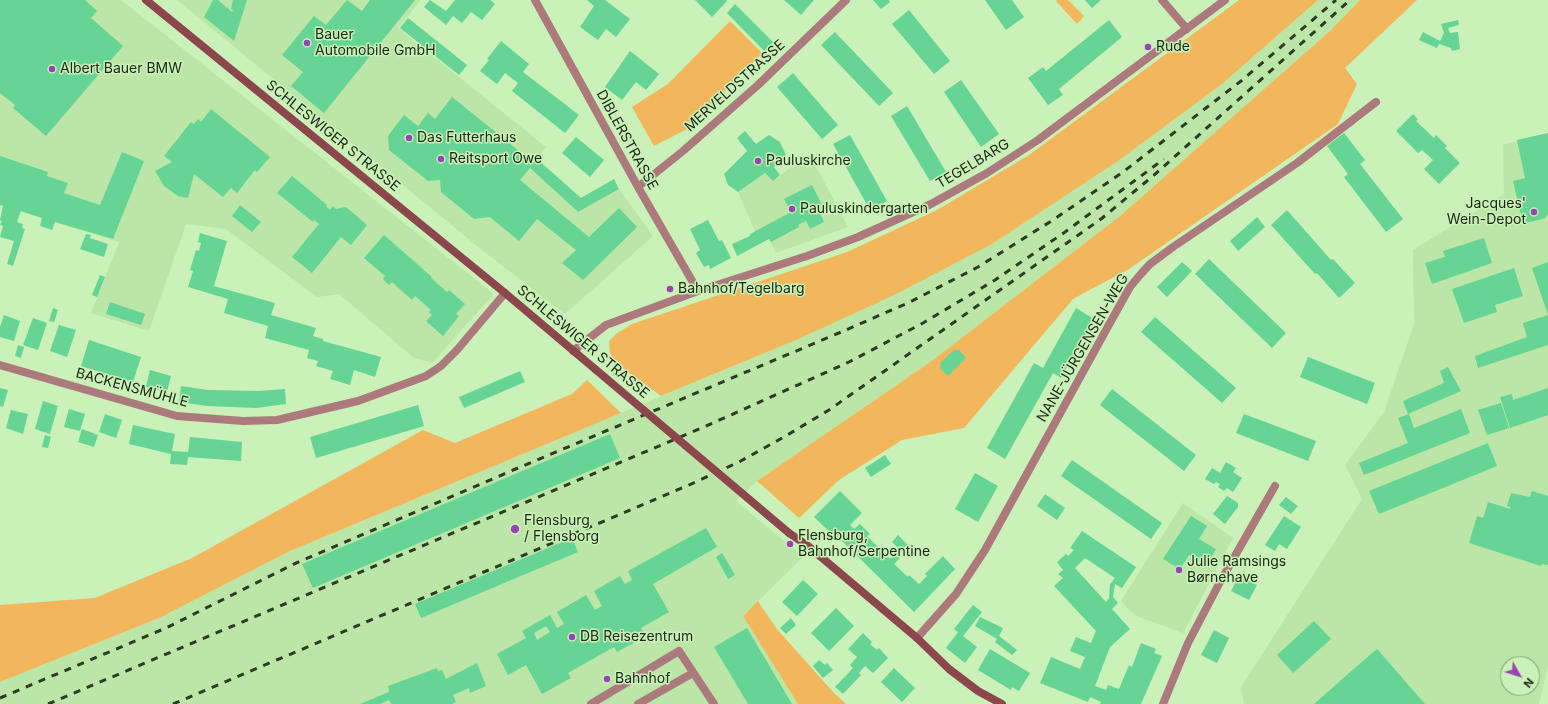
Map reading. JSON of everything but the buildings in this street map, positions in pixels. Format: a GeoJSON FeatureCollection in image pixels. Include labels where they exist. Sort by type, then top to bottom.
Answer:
{"type":"FeatureCollection","features":[{"type":"Feature","properties":{"kind":"main road","name":"SCHLESWIGER STRASSE"},"geometry":{"type":"LineString","coordinates":[[146,0],[505,293],[789,533],[808,546],[917,638],[949,669],[978,691],[1002,704]]}},
{"type":"Feature","properties":{"kind":"street","name":"DIBLERSTRASSE"},"geometry":{"type":"LineString","coordinates":[[536,0],[638,187],[698,291]]}},
{"type":"Feature","properties":{"kind":"street","name":"MERVELDSTRASSE"},"geometry":{"type":"LineString","coordinates":[[638,187],[683,151],[758,85],[846,0]]}},
{"type":"Feature","properties":{"kind":"street"},"geometry":{"type":"LineString","coordinates":[[1162,0],[1187,29]]}},
{"type":"Feature","properties":{"kind":"street","name":"TEGELBARG"},"geometry":{"type":"LineString","coordinates":[[573,351],[606,325],[698,291],[807,256],[858,237],[937,201],[987,173],[1038,140],[1225,0]]}},
{"type":"Feature","properties":{"kind":"street","name":"NANE-JÜRGENSEN-WEG"},"geometry":{"type":"LineString","coordinates":[[917,638],[956,594],[985,550],[1130,287],[1140,275],[1150,264],[1173,247],[1320,147],[1376,102]]}},
{"type":"Feature","properties":{"kind":"street","name":"BACKENSMÜHLE"},"geometry":{"type":"LineString","coordinates":[[0,365],[177,416],[243,421],[277,420],[358,401],[426,376],[441,366],[458,350],[505,293]]}},
{"type":"Feature","properties":{"kind":"street"},"geometry":{"type":"LineString","coordinates":[[1163,704],[1188,643],[1220,582],[1276,486]]}},
{"type":"Feature","properties":{"kind":"street"},"geometry":{"type":"LineString","coordinates":[[590,704],[679,651],[714,704]]}},
{"type":"Feature","properties":{"kind":"street"},"geometry":{"type":"LineString","coordinates":[[638,704],[693,673]]}},
{"type":"Feature","properties":{"kind":"shaded area"},"geometry":{"type":"Polygon","coordinates":[[[0,0],[121,0],[494,294],[432,363],[414,358],[339,294],[317,297],[226,229],[186,224],[149,331],[91,313],[119,242],[0,205],[0,0]]]}},
{"type":"Feature","properties":{"kind":"shaded area"},"geometry":{"type":"Polygon","coordinates":[[[177,0],[421,0],[398,28],[546,147],[530,168],[578,212],[619,189],[653,236],[565,314],[482,250],[177,0]]]}},
{"type":"Feature","properties":{"kind":"shaded area"},"geometry":{"type":"Polygon","coordinates":[[[1068,0],[1084,16],[1077,24],[1056,1],[1068,0]]]}},
{"type":"Feature","properties":{"kind":"shaded area"},"geometry":{"type":"Polygon","coordinates":[[[1239,0],[1318,0],[1222,84],[1118,161],[992,244],[892,296],[796,340],[661,396],[616,363],[610,354],[609,341],[616,334],[632,324],[847,252],[937,210],[1029,155],[1239,0]]]}},
{"type":"Feature","properties":{"kind":"shaded area"},"geometry":{"type":"Polygon","coordinates":[[[1318,0],[1360,0],[1330,31],[1120,216],[933,360],[757,481],[736,501],[803,557],[743,616],[798,704],[0,704],[0,682],[159,618],[290,551],[796,340],[992,244],[1118,161],[1222,84],[1318,0]]]}},
{"type":"Feature","properties":{"kind":"shaded area"},"geometry":{"type":"Polygon","coordinates":[[[1360,0],[1417,0],[1345,68],[1357,84],[1338,124],[1129,269],[1073,299],[964,428],[902,440],[839,480],[799,518],[757,481],[933,360],[1120,216],[1330,31],[1360,0]]]}},
{"type":"Feature","properties":{"kind":"shaded area"},"geometry":{"type":"Polygon","coordinates":[[[730,21],[762,53],[687,129],[654,146],[632,107],[668,84],[730,21]]]}},
{"type":"Feature","properties":{"kind":"shaded area"},"geometry":{"type":"Polygon","coordinates":[[[1548,133],[1548,665],[1539,704],[1244,704],[1241,687],[1362,499],[1345,465],[1384,412],[1414,324],[1413,250],[1504,194],[1503,145],[1548,133]]]}},
{"type":"Feature","properties":{"kind":"shaded area","name":"Pauluskindergarten"},"geometry":{"type":"Polygon","coordinates":[[[807,155],[810,155],[848,227],[776,253],[763,227],[755,231],[738,192],[765,173],[773,181],[807,155]]]}},
{"type":"Feature","properties":{"kind":"shaded area"},"geometry":{"type":"Polygon","coordinates":[[[587,380],[621,413],[290,551],[159,618],[0,682],[0,605],[95,598],[192,558],[423,430],[455,443],[572,394],[587,380]]]}},
{"type":"Feature","properties":{"kind":"shaded area","name":"Julie Ramsings Børnehave"},"geometry":{"type":"Polygon","coordinates":[[[1183,503],[1233,538],[1183,633],[1139,617],[1130,611],[1121,601],[1183,503]]]}},
{"type":"Feature","properties":{"kind":"shaded area"},"geometry":{"type":"Polygon","coordinates":[[[758,601],[776,628],[834,693],[846,704],[798,704],[743,616],[758,601]]]}},
{"type":"Feature","properties":{"kind":"railway"},"geometry":{"type":"LineString","coordinates":[[0,698],[166,628],[294,564],[910,302],[978,267],[1053,220],[1123,172],[1241,81],[1336,0]]}},
{"type":"Feature","properties":{"kind":"railway"},"geometry":{"type":"LineString","coordinates":[[173,704],[689,485],[739,462],[784,437],[829,410],[1101,219],[1153,176],[1350,0]]}},
{"type":"Feature","properties":{"kind":"railway"},"geometry":{"type":"LineString","coordinates":[[48,704],[704,427],[849,362],[923,323],[995,280],[1065,232],[1164,159]]}},
{"type":"Feature","properties":{"kind":"place","name":"Bauer Automobile GmbH"},"geometry":{"type":"Point","coordinates":[307,43]}},
{"type":"Feature","properties":{"kind":"place","name":"Rude"},"geometry":{"type":"Point","coordinates":[1148,47]}},
{"type":"Feature","properties":{"kind":"place","name":"Albert Bauer BMW"},"geometry":{"type":"Point","coordinates":[52,69]}},
{"type":"Feature","properties":{"kind":"place","name":"Das Futterhaus"},"geometry":{"type":"Point","coordinates":[409,138]}},
{"type":"Feature","properties":{"kind":"place","name":"Reitsport Owe"},"geometry":{"type":"Point","coordinates":[441,159]}},
{"type":"Feature","properties":{"kind":"place","name":"Pauluskirche"},"geometry":{"type":"Point","coordinates":[758,161]}},
{"type":"Feature","properties":{"kind":"place","name":"Pauluskindergarten"},"geometry":{"type":"Point","coordinates":[792,209]}},
{"type":"Feature","properties":{"kind":"place","name":"Jacques' Wein-Depot"},"geometry":{"type":"Point","coordinates":[1534,212]}},
{"type":"Feature","properties":{"kind":"place","name":"Bahnhof/Tegelbarg"},"geometry":{"type":"Point","coordinates":[670,289]}},
{"type":"Feature","properties":{"kind":"place","name":"Flensburg / Flensborg"},"geometry":{"type":"Point","coordinates":[515,529]}},
{"type":"Feature","properties":{"kind":"place","name":"Flensburg, Bahnhof/Serpentine"},"geometry":{"type":"Point","coordinates":[790,544]}},
{"type":"Feature","properties":{"kind":"place","name":"Julie Ramsings Børnehave"},"geometry":{"type":"Point","coordinates":[1179,570]}},
{"type":"Feature","properties":{"kind":"place","name":"DB Reisezentrum"},"geometry":{"type":"Point","coordinates":[572,637]}},
{"type":"Feature","properties":{"kind":"place","name":"Bahnhof"},"geometry":{"type":"Point","coordinates":[607,679]}}]}
